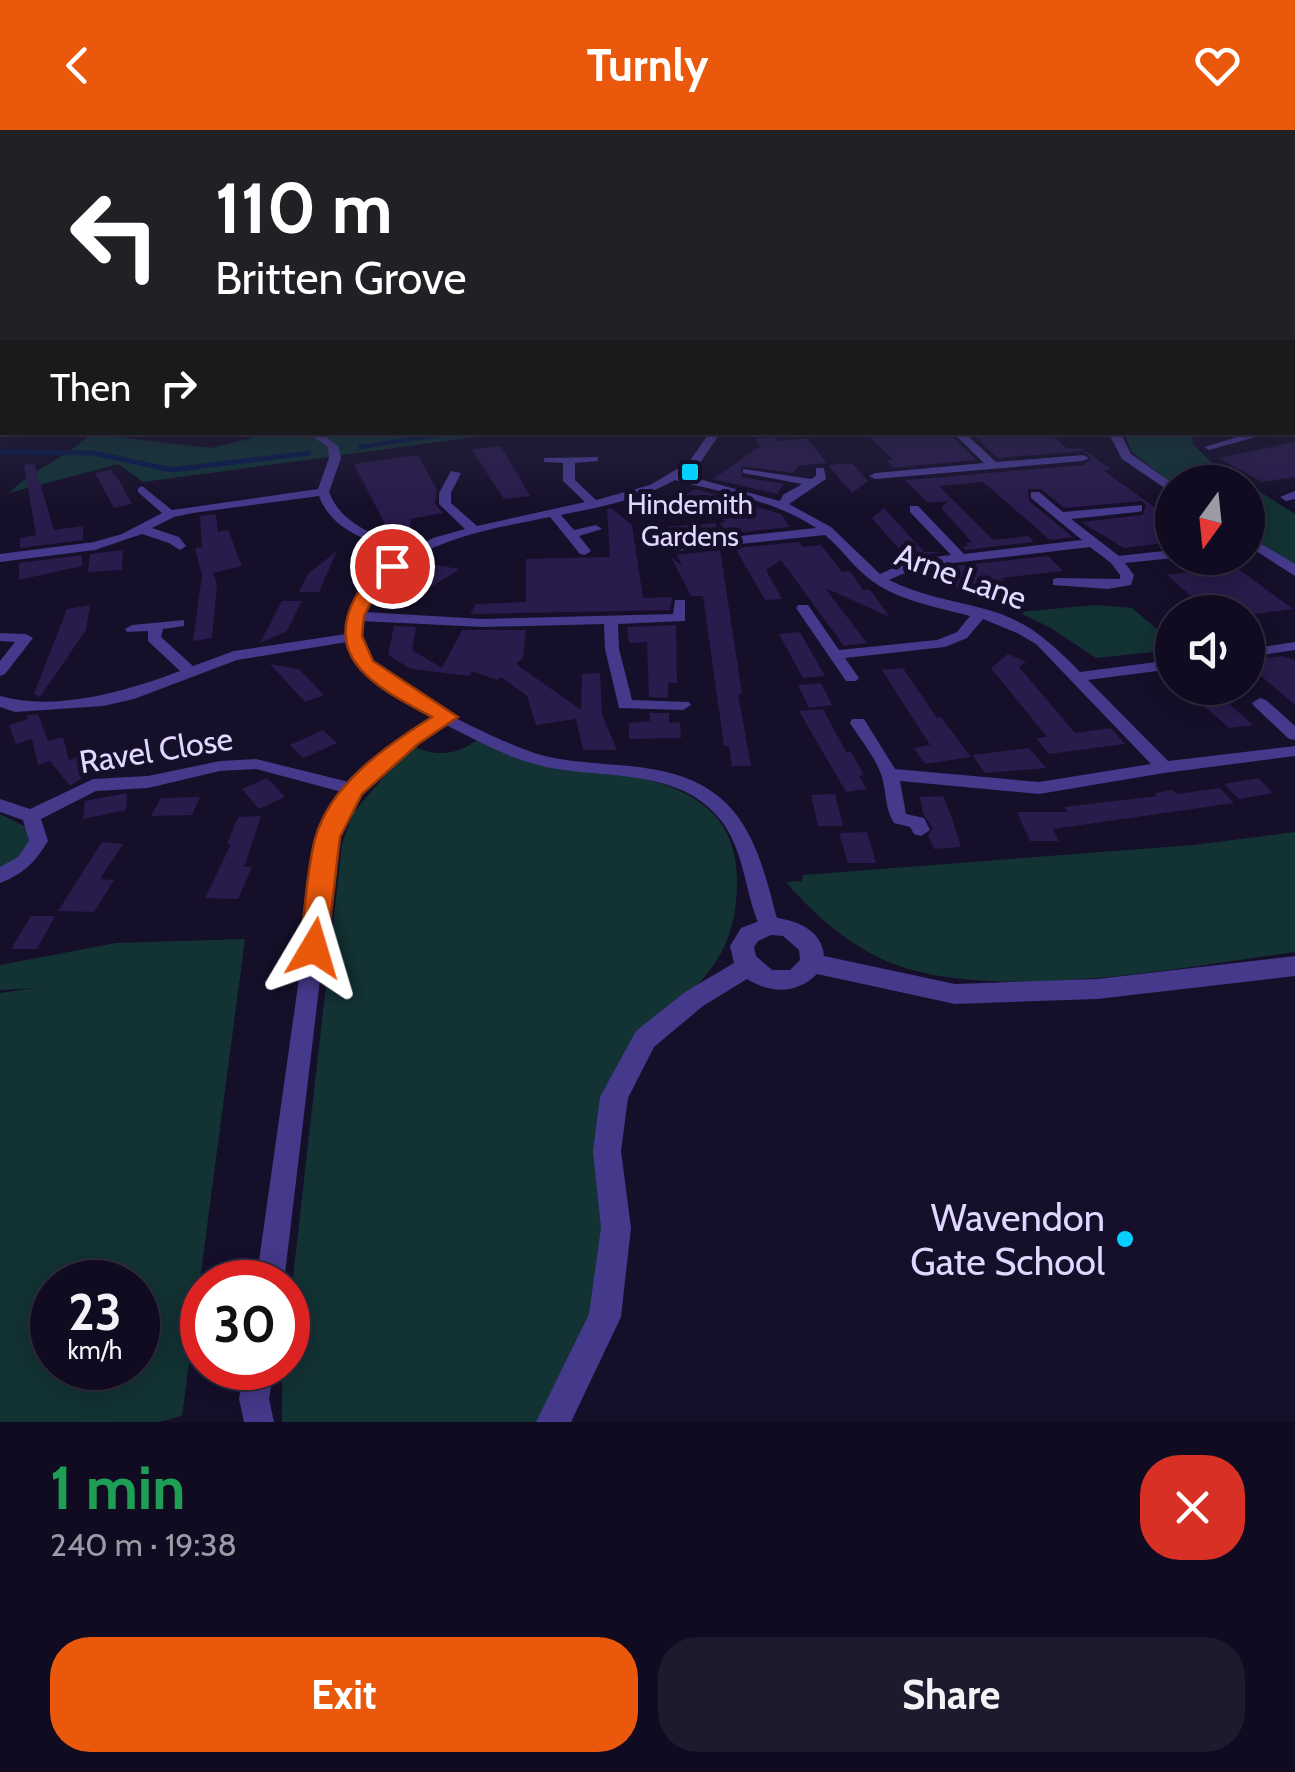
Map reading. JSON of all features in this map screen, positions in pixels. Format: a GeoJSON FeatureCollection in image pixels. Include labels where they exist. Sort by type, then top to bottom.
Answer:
{"type":"FeatureCollection","features":[{"type":"Feature","properties":{"kind":"street"},"geometry":{"type":"LineString","coordinates":[[316,435],[333,446],[335,455],[322,492],[332,514],[355,530],[412,553]]}},
{"type":"Feature","properties":{"kind":"street"},"geometry":{"type":"LineString","coordinates":[[716,435],[700,456],[675,476],[640,492],[473,530],[412,553],[374,580],[355,616],[352,636],[365,664],[399,690],[541,760],[640,769],[704,795],[736,827],[753,868],[769,926]]}},
{"type":"Feature","properties":{"kind":"street"},"geometry":{"type":"LineString","coordinates":[[959,435],[993,465]]}},
{"type":"Feature","properties":{"kind":"street"},"geometry":{"type":"LineString","coordinates":[[1116,435],[1126,456],[1155,477]]}},
{"type":"Feature","properties":{"kind":"street"},"geometry":{"type":"LineString","coordinates":[[1208,441],[1227,442],[1256,435]]}},
{"type":"Feature","properties":{"kind":"street"},"geometry":{"type":"LineString","coordinates":[[875,476],[1083,458]]}},
{"type":"Feature","properties":{"kind":"street"},"geometry":{"type":"LineString","coordinates":[[548,460],[594,459]]}},
{"type":"Feature","properties":{"kind":"street"},"geometry":{"type":"LineString","coordinates":[[570,462],[569,481],[594,505]]}},
{"type":"Feature","properties":{"kind":"street"},"geometry":{"type":"LineString","coordinates":[[782,507],[810,482],[822,477],[820,470]]}},
{"type":"Feature","properties":{"kind":"street"},"geometry":{"type":"LineString","coordinates":[[746,471],[810,482]]}},
{"type":"Feature","properties":{"kind":"street","name":"Arne Lane"},"geometry":{"type":"LineString","coordinates":[[675,476],[782,507],[828,531],[860,568],[900,591],[1021,627],[1078,677],[1164,767]]}},
{"type":"Feature","properties":{"kind":"street"},"geometry":{"type":"LineString","coordinates":[[472,482],[454,477],[445,493],[446,504],[473,530]]}},
{"type":"Feature","properties":{"kind":"street"},"geometry":{"type":"LineString","coordinates":[[142,490],[170,514]]}},
{"type":"Feature","properties":{"kind":"street"},"geometry":{"type":"LineString","coordinates":[[1,554],[95,546],[170,514],[322,492]]}},
{"type":"Feature","properties":{"kind":"street"},"geometry":{"type":"LineString","coordinates":[[1035,494],[1116,560],[1127,575],[1126,582],[1099,586],[1077,580],[1058,582]]}},
{"type":"Feature","properties":{"kind":"street"},"geometry":{"type":"LineString","coordinates":[[1063,516],[1138,508]]}},
{"type":"Feature","properties":{"kind":"street"},"geometry":{"type":"LineString","coordinates":[[914,509],[962,558]]}},
{"type":"Feature","properties":{"kind":"street"},"geometry":{"type":"LineString","coordinates":[[554,514],[586,551]]}},
{"type":"Feature","properties":{"kind":"street"},"geometry":{"type":"LineString","coordinates":[[573,534],[596,528]]}},
{"type":"Feature","properties":{"kind":"street"},"geometry":{"type":"LineString","coordinates":[[141,529],[174,540],[180,546]]}},
{"type":"Feature","properties":{"kind":"street"},"geometry":{"type":"LineString","coordinates":[[676,547],[828,531]]}},
{"type":"Feature","properties":{"kind":"street"},"geometry":{"type":"LineString","coordinates":[[879,580],[916,564],[1094,543]]}},
{"type":"Feature","properties":{"kind":"street"},"geometry":{"type":"LineString","coordinates":[[1265,551],[1295,571]]}},
{"type":"Feature","properties":{"kind":"street"},"geometry":{"type":"LineString","coordinates":[[1116,560],[1155,556]]}},
{"type":"Feature","properties":{"kind":"street"},"geometry":{"type":"LineString","coordinates":[[355,616],[482,623],[680,618],[680,603]]}},
{"type":"Feature","properties":{"kind":"street"},"geometry":{"type":"LineString","coordinates":[[802,608],[851,678]]}},
{"type":"Feature","properties":{"kind":"street"},"geometry":{"type":"LineString","coordinates":[[835,655],[940,644],[962,635],[981,612]]}},
{"type":"Feature","properties":{"kind":"street"},"geometry":{"type":"LineString","coordinates":[[611,620],[612,649],[625,705],[683,705]]}},
{"type":"Feature","properties":{"kind":"street"},"geometry":{"type":"LineString","coordinates":[[132,629],[179,623]]}},
{"type":"Feature","properties":{"kind":"street"},"geometry":{"type":"LineString","coordinates":[[0,671],[40,626]]}},
{"type":"Feature","properties":{"kind":"street"},"geometry":{"type":"LineString","coordinates":[[156,627],[153,638],[189,671]]}},
{"type":"Feature","properties":{"kind":"street"},"geometry":{"type":"LineString","coordinates":[[0,636],[26,638]]}},
{"type":"Feature","properties":{"kind":"street"},"geometry":{"type":"LineString","coordinates":[[5,708],[128,696],[234,656],[352,636]]}},
{"type":"Feature","properties":{"kind":"street"},"geometry":{"type":"LineString","coordinates":[[1265,650],[1295,646]]}},
{"type":"Feature","properties":{"kind":"street"},"geometry":{"type":"LineString","coordinates":[[1078,677],[1155,666]]}},
{"type":"Feature","properties":{"kind":"street"},"geometry":{"type":"LineString","coordinates":[[1262,705],[1295,735]]}},
{"type":"Feature","properties":{"kind":"street"},"geometry":{"type":"LineString","coordinates":[[273,1260],[328,837],[352,790],[410,740],[447,717]]}},
{"type":"Feature","properties":{"kind":"street"},"geometry":{"type":"LineString","coordinates":[[858,723],[890,774],[900,819],[917,822],[921,830]]}},
{"type":"Feature","properties":{"kind":"street"},"geometry":{"type":"LineString","coordinates":[[890,774],[1039,788],[1164,767],[1295,752]]}},
{"type":"Feature","properties":{"kind":"street","name":"Ravel Close"},"geometry":{"type":"LineString","coordinates":[[32,816],[93,785],[148,782],[220,766],[256,764],[352,790]]}},
{"type":"Feature","properties":{"kind":"street"},"geometry":{"type":"LineString","coordinates":[[0,805],[32,816],[39,841],[25,862],[0,876]]}},
{"type":"Feature","properties":{"kind":"street"},"geometry":{"type":"LineString","coordinates":[[769,926],[789,928],[806,939],[811,946],[812,963],[808,970],[790,980],[766,979],[748,967],[742,958],[744,941],[769,926]]}},
{"type":"Feature","properties":{"kind":"street"},"geometry":{"type":"LineString","coordinates":[[812,963],[956,994],[1097,989],[1295,966]]}},
{"type":"Feature","properties":{"kind":"street"},"geometry":{"type":"LineString","coordinates":[[553,1422],[605,1316],[616,1228],[608,1150],[614,1098],[645,1039],[694,999],[748,967]]}},
{"type":"Feature","properties":{"kind":"street"},"geometry":{"type":"LineString","coordinates":[[255,1390],[260,1422]]}},
{"type":"Feature","properties":{"kind":"green space"},"geometry":{"type":"Polygon","coordinates":[[[90,435],[211,448],[264,435],[489,435],[143,482],[118,464],[9,493],[90,435]]]}},
{"type":"Feature","properties":{"kind":"green space"},"geometry":{"type":"Polygon","coordinates":[[[1128,435],[1192,435],[1193,444],[1215,465],[1155,465],[1155,470],[1132,452],[1128,435]]]}},
{"type":"Feature","properties":{"kind":"green space"},"geometry":{"type":"Polygon","coordinates":[[[1265,495],[1295,514],[1295,566],[1265,546],[1265,495]]]}},
{"type":"Feature","properties":{"kind":"green space"},"geometry":{"type":"Polygon","coordinates":[[[1096,605],[1132,608],[1155,628],[1155,652],[1096,658],[1018,612],[1096,605]]]}},
{"type":"Feature","properties":{"kind":"green space"},"geometry":{"type":"Polygon","coordinates":[[[477,740],[520,757],[625,774],[691,796],[716,816],[732,845],[737,884],[732,925],[721,954],[706,975],[629,1059],[604,1291],[548,1422],[282,1422],[282,1390],[310,1390],[310,1260],[295,1260],[342,844],[353,813],[411,745],[428,752],[461,749],[477,740]]]}},
{"type":"Feature","properties":{"kind":"green space"},"geometry":{"type":"Polygon","coordinates":[[[0,814],[28,828],[32,838],[18,859],[0,870],[0,814]]]}},
{"type":"Feature","properties":{"kind":"green space"},"geometry":{"type":"Polygon","coordinates":[[[1295,832],[1295,952],[1155,972],[1005,982],[916,971],[879,958],[844,937],[786,882],[802,881],[803,875],[1193,845],[1295,832]]]}},
{"type":"Feature","properties":{"kind":"green space"},"geometry":{"type":"Polygon","coordinates":[[[245,939],[203,1260],[180,1260],[180,1390],[185,1390],[182,1416],[159,1422],[0,1422],[0,993],[35,988],[0,990],[0,965],[116,943],[245,939]]]}},
{"type":"Feature","properties":{"kind":"building"},"geometry":{"type":"Polygon","coordinates":[[[868,435],[951,435],[976,460],[893,468],[886,460],[893,460],[868,435]]]}},
{"type":"Feature","properties":{"kind":"building"},"geometry":{"type":"Polygon","coordinates":[[[973,435],[1051,435],[1068,449],[1081,448],[1111,469],[1103,470],[1155,508],[1155,544],[1124,548],[1081,522],[1143,515],[1146,505],[1142,501],[1064,508],[1041,489],[1028,489],[1029,501],[1073,537],[1050,540],[983,482],[939,486],[993,540],[1028,536],[1034,542],[965,550],[963,547],[969,546],[966,543],[972,542],[941,508],[948,501],[928,503],[905,480],[1083,465],[1092,459],[1083,451],[997,458],[973,435]]]}},
{"type":"Feature","properties":{"kind":"building"},"geometry":{"type":"Polygon","coordinates":[[[775,437],[778,441],[807,438],[827,463],[798,466],[793,473],[741,466],[742,477],[784,484],[777,494],[713,479],[760,446],[755,439],[775,437]]]}},
{"type":"Feature","properties":{"kind":"building"},"geometry":{"type":"Polygon","coordinates":[[[1295,442],[1295,477],[1265,482],[1265,465],[1231,465],[1218,458],[1295,442]]]}},
{"type":"Feature","properties":{"kind":"building"},"geometry":{"type":"Polygon","coordinates":[[[501,446],[530,496],[504,499],[471,449],[501,446]]]}},
{"type":"Feature","properties":{"kind":"building"},"geometry":{"type":"Polygon","coordinates":[[[418,455],[437,490],[435,504],[443,513],[410,519],[412,532],[396,524],[387,528],[354,464],[418,455]]]}},
{"type":"Feature","properties":{"kind":"building"},"geometry":{"type":"Polygon","coordinates":[[[34,463],[54,530],[83,526],[83,540],[20,548],[20,538],[36,535],[24,465],[34,463]]]}},
{"type":"Feature","properties":{"kind":"building"},"geometry":{"type":"Polygon","coordinates":[[[852,463],[868,481],[852,493],[828,465],[852,463]]]}},
{"type":"Feature","properties":{"kind":"building"},"geometry":{"type":"Polygon","coordinates":[[[111,470],[132,504],[114,508],[95,473],[111,470]]]}},
{"type":"Feature","properties":{"kind":"building"},"geometry":{"type":"Polygon","coordinates":[[[697,489],[781,514],[790,527],[726,534],[720,523],[726,522],[715,514],[716,518],[671,501],[697,489]]]}},
{"type":"Feature","properties":{"kind":"building"},"geometry":{"type":"Polygon","coordinates":[[[884,508],[924,552],[943,552],[907,558],[872,518],[884,508]]]}},
{"type":"Feature","properties":{"kind":"building"},"geometry":{"type":"Polygon","coordinates":[[[607,509],[632,525],[643,598],[672,597],[670,610],[470,614],[476,604],[526,602],[526,559],[610,557],[607,509]]]}},
{"type":"Feature","properties":{"kind":"building"},"geometry":{"type":"Polygon","coordinates":[[[216,514],[218,532],[228,530],[242,566],[213,573],[217,584],[212,638],[193,641],[202,575],[195,548],[202,547],[200,516],[216,514]]]}},
{"type":"Feature","properties":{"kind":"building"},"geometry":{"type":"Polygon","coordinates":[[[716,523],[718,535],[672,541],[666,527],[716,523]]]}},
{"type":"Feature","properties":{"kind":"building"},"geometry":{"type":"Polygon","coordinates":[[[799,542],[802,547],[821,545],[842,572],[850,571],[863,590],[870,590],[890,617],[825,588],[867,643],[844,646],[781,560],[766,570],[782,599],[765,600],[735,548],[799,542]]]}},
{"type":"Feature","properties":{"kind":"building"},"geometry":{"type":"Polygon","coordinates":[[[123,550],[122,570],[88,572],[90,554],[123,550]]]}},
{"type":"Feature","properties":{"kind":"building"},"geometry":{"type":"Polygon","coordinates":[[[720,550],[751,766],[732,766],[729,746],[724,746],[703,596],[691,596],[671,557],[682,566],[677,555],[720,550]]]}},
{"type":"Feature","properties":{"kind":"building"},"geometry":{"type":"Polygon","coordinates":[[[337,551],[319,592],[299,592],[308,574],[337,551]]]}},
{"type":"Feature","properties":{"kind":"building"},"geometry":{"type":"Polygon","coordinates":[[[82,555],[82,566],[19,580],[19,563],[82,555]]]}},
{"type":"Feature","properties":{"kind":"building"},"geometry":{"type":"Polygon","coordinates":[[[1048,556],[1063,571],[1001,578],[1007,584],[958,590],[938,568],[1048,556]]]}},
{"type":"Feature","properties":{"kind":"building"},"geometry":{"type":"Polygon","coordinates":[[[435,565],[460,569],[394,610],[386,610],[415,577],[435,565]]]}},
{"type":"Feature","properties":{"kind":"building"},"geometry":{"type":"Polygon","coordinates":[[[1167,575],[1246,575],[1293,609],[1265,613],[1265,595],[1190,595],[1167,575]]]}},
{"type":"Feature","properties":{"kind":"building"},"geometry":{"type":"Polygon","coordinates":[[[282,601],[302,601],[287,631],[260,643],[282,601]]]}},
{"type":"Feature","properties":{"kind":"building"},"geometry":{"type":"Polygon","coordinates":[[[90,605],[86,630],[40,697],[34,694],[67,609],[90,605]]]}},
{"type":"Feature","properties":{"kind":"building"},"geometry":{"type":"Polygon","coordinates":[[[676,625],[677,683],[668,683],[668,698],[649,697],[647,642],[629,643],[627,627],[676,625]]]}},
{"type":"Feature","properties":{"kind":"building"},"geometry":{"type":"Polygon","coordinates":[[[394,626],[416,627],[412,650],[442,668],[462,630],[526,630],[523,658],[516,664],[581,710],[582,674],[600,673],[602,714],[617,750],[583,750],[576,719],[536,725],[527,696],[501,677],[497,680],[472,671],[469,676],[411,669],[388,655],[394,626]]]}},
{"type":"Feature","properties":{"kind":"building"},"geometry":{"type":"Polygon","coordinates":[[[800,632],[825,676],[803,678],[779,634],[800,632]]]}},
{"type":"Feature","properties":{"kind":"building"},"geometry":{"type":"Polygon","coordinates":[[[1008,654],[1026,662],[1019,667],[1075,733],[1111,728],[1125,744],[1049,754],[1036,738],[1047,737],[991,668],[1008,654]]]}},
{"type":"Feature","properties":{"kind":"building"},"geometry":{"type":"Polygon","coordinates":[[[1282,656],[1295,660],[1295,705],[1265,680],[1265,658],[1282,656]]]}},
{"type":"Feature","properties":{"kind":"building"},"geometry":{"type":"Polygon","coordinates":[[[270,664],[299,669],[324,695],[305,702],[270,664]]]}},
{"type":"Feature","properties":{"kind":"building"},"geometry":{"type":"Polygon","coordinates":[[[903,668],[937,718],[941,717],[971,757],[925,764],[914,748],[930,745],[882,670],[903,668]]]}},
{"type":"Feature","properties":{"kind":"building"},"geometry":{"type":"Polygon","coordinates":[[[821,683],[832,705],[809,708],[798,685],[821,683]]]}},
{"type":"Feature","properties":{"kind":"building"},"geometry":{"type":"Polygon","coordinates":[[[1203,705],[1230,705],[1253,725],[1229,728],[1203,705]]]}},
{"type":"Feature","properties":{"kind":"building"},"geometry":{"type":"Polygon","coordinates":[[[823,709],[846,752],[851,752],[864,775],[859,776],[867,789],[846,792],[799,711],[823,709]]]}},
{"type":"Feature","properties":{"kind":"building"},"geometry":{"type":"Polygon","coordinates":[[[650,713],[669,713],[669,723],[680,722],[681,738],[629,739],[629,723],[650,721],[650,713]]]}},
{"type":"Feature","properties":{"kind":"building"},"geometry":{"type":"Polygon","coordinates":[[[38,714],[48,741],[63,737],[69,760],[79,756],[92,772],[70,786],[50,761],[38,765],[32,739],[16,744],[9,725],[38,714]]]}},
{"type":"Feature","properties":{"kind":"building"},"geometry":{"type":"Polygon","coordinates":[[[323,730],[337,743],[303,758],[290,745],[323,730]]]}},
{"type":"Feature","properties":{"kind":"building"},"geometry":{"type":"Polygon","coordinates":[[[1029,748],[1046,768],[985,773],[972,755],[1029,748]]]}},
{"type":"Feature","properties":{"kind":"building"},"geometry":{"type":"Polygon","coordinates":[[[267,778],[285,797],[259,809],[242,789],[267,778]]]}},
{"type":"Feature","properties":{"kind":"building"},"geometry":{"type":"Polygon","coordinates":[[[1258,778],[1273,793],[1239,799],[1224,784],[1258,778]]]}},
{"type":"Feature","properties":{"kind":"building"},"geometry":{"type":"Polygon","coordinates":[[[1220,788],[1234,803],[1053,829],[1059,841],[1030,841],[1017,812],[1068,812],[1064,807],[1157,796],[1154,793],[1173,790],[1177,794],[1220,788]]]}},
{"type":"Feature","properties":{"kind":"building"},"geometry":{"type":"Polygon","coordinates":[[[127,793],[126,810],[83,819],[85,801],[127,793]]]}},
{"type":"Feature","properties":{"kind":"building"},"geometry":{"type":"Polygon","coordinates":[[[835,794],[843,826],[818,826],[811,795],[835,794]]]}},
{"type":"Feature","properties":{"kind":"building"},"geometry":{"type":"Polygon","coordinates":[[[943,796],[961,847],[934,849],[928,836],[933,828],[923,814],[920,797],[943,796]]]}},
{"type":"Feature","properties":{"kind":"building"},"geometry":{"type":"Polygon","coordinates":[[[200,797],[192,815],[151,816],[161,798],[200,797]]]}},
{"type":"Feature","properties":{"kind":"building"},"geometry":{"type":"Polygon","coordinates":[[[261,816],[244,867],[252,867],[238,899],[205,898],[231,844],[227,844],[238,817],[261,816]]]}},
{"type":"Feature","properties":{"kind":"building"},"geometry":{"type":"Polygon","coordinates":[[[867,832],[876,863],[848,863],[839,833],[867,832]]]}},
{"type":"Feature","properties":{"kind":"building"},"geometry":{"type":"Polygon","coordinates":[[[102,842],[123,844],[100,879],[114,880],[94,912],[58,911],[102,842]]]}},
{"type":"Feature","properties":{"kind":"building"},"geometry":{"type":"Polygon","coordinates":[[[31,916],[55,916],[37,949],[11,949],[31,916]]]}},
{"type":"Feature","properties":{"kind":"waterway"},"geometry":{"type":"LineString","coordinates":[[366,446],[361,447],[438,435]]}},
{"type":"Feature","properties":{"kind":"waterway"},"geometry":{"type":"LineString","coordinates":[[0,452],[94,453],[172,470],[309,453]]}},
{"type":"Feature","properties":{"kind":"place","name":"Hindemith Gardens"},"geometry":{"type":"Point","coordinates":[690,472]}},
{"type":"Feature","properties":{"kind":"place","name":"Wavendon Gate School"},"geometry":{"type":"Point","coordinates":[1125,1239]}},
{"type":"Feature","properties":{"kind":"route"},"geometry":{"type":"LineString","coordinates":[[314,948],[328,837],[352,790],[410,740],[447,717],[399,690],[365,664],[352,636],[355,616],[374,580],[392,566]]}}]}
